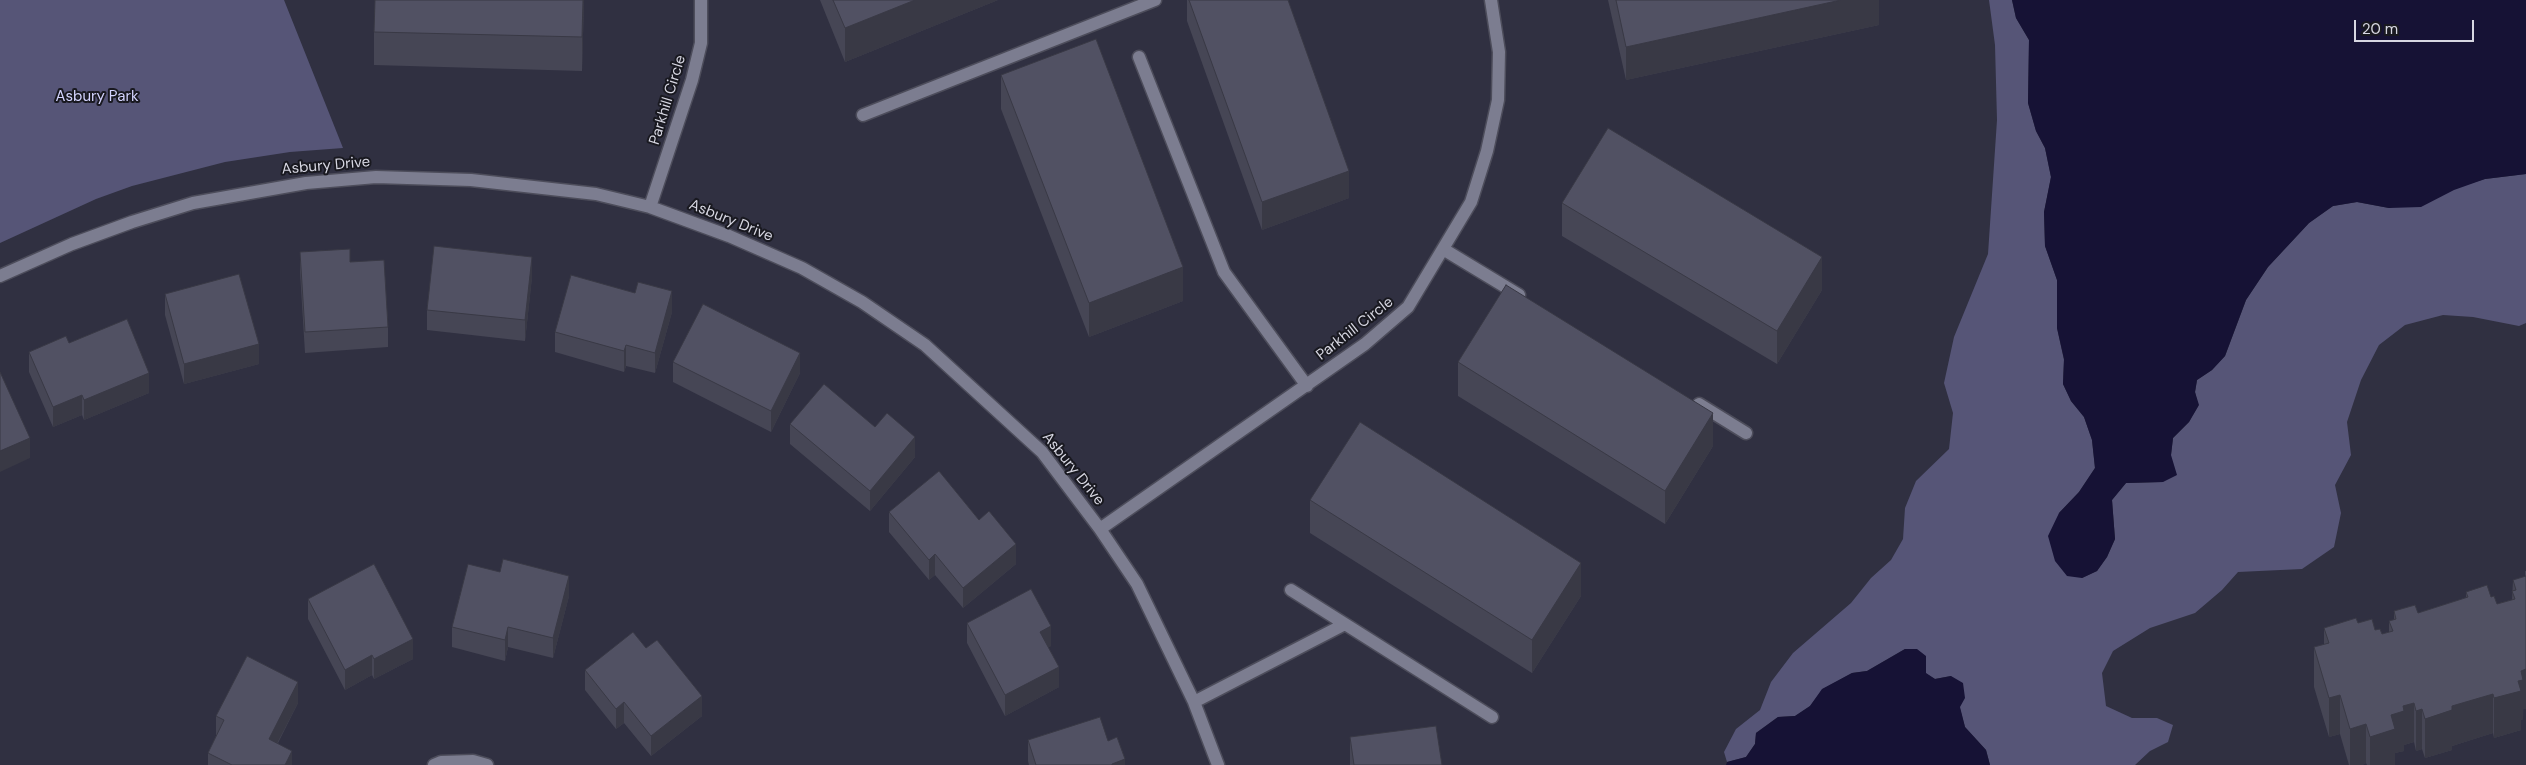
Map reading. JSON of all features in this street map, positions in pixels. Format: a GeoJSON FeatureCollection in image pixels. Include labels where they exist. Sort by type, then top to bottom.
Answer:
{"type":"FeatureCollection","features":[{"type":"Feature","properties":{"kind":"street","name":"Parkhill Circle"},"geometry":{"type":"LineString","coordinates":[[650,207],[692,80],[701,43],[701,0]]}},
{"type":"Feature","properties":{"kind":"street"},"geometry":{"type":"LineString","coordinates":[[863,114],[1155,0]]}},
{"type":"Feature","properties":{"kind":"street","name":"Parkhill Circle"},"geometry":{"type":"LineString","coordinates":[[1100,529],[1307,386],[1365,344],[1408,307],[1470,202],[1487,151],[1498,100],[1499,52],[1491,0]]}},
{"type":"Feature","properties":{"kind":"street"},"geometry":{"type":"LineString","coordinates":[[1139,57],[1224,272],[1307,386]]}},
{"type":"Feature","properties":{"kind":"street","name":"Asbury Drive"},"geometry":{"type":"LineString","coordinates":[[0,276],[72,244],[132,222],[193,203],[306,183],[376,177],[470,180],[596,194],[650,207],[729,236],[802,268],[862,302],[925,345],[1042,452],[1100,529],[1137,584],[1194,702],[1218,765]]}},
{"type":"Feature","properties":{"kind":"street"},"geometry":{"type":"LineString","coordinates":[[1443,249],[1534,304]]}},
{"type":"Feature","properties":{"kind":"street"},"geometry":{"type":"LineString","coordinates":[[1686,397],[1746,433]]}},
{"type":"Feature","properties":{"kind":"street"},"geometry":{"type":"LineString","coordinates":[[1291,590],[1492,717]]}},
{"type":"Feature","properties":{"kind":"street"},"geometry":{"type":"LineString","coordinates":[[1194,702],[1345,624]]}},
{"type":"Feature","properties":{"kind":"street"},"geometry":{"type":"LineString","coordinates":[[434,765],[441,762],[473,761],[487,765]]}},
{"type":"Feature","properties":{"kind":"green space","name":"Asbury Park"},"geometry":{"type":"Polygon","coordinates":[[[0,0],[284,0],[343,148],[290,152],[225,162],[132,186],[96,199],[0,243],[0,0]]]}},
{"type":"Feature","properties":{"kind":"green space"},"geometry":{"type":"Polygon","coordinates":[[[1989,0],[2012,0],[2016,18],[2029,40],[2028,103],[2036,131],[2045,148],[2051,177],[2044,212],[2045,246],[2057,280],[2057,328],[2064,360],[2063,384],[2071,401],[2084,417],[2092,440],[2095,468],[2079,492],[2059,513],[2082,578],[2097,571],[2107,557],[2115,539],[2112,500],[2126,483],[2163,482],[2171,455],[2173,438],[2189,422],[2198,406],[2195,392],[2197,380],[2212,370],[2225,356],[2246,300],[2268,267],[2309,223],[2333,206],[2357,202],[2389,208],[2485,179],[2526,174],[2526,323],[2519,326],[2473,317],[2443,315],[2405,325],[2379,345],[2361,380],[2347,422],[2351,455],[2335,485],[2341,513],[2334,547],[2302,569],[2238,572],[2222,590],[2195,613],[2150,628],[2113,651],[2102,673],[2106,706],[2132,718],[2157,718],[2173,725],[2168,742],[2150,751],[2135,765],[1990,765],[1986,750],[1965,727],[1951,676],[1935,679],[1925,673],[1917,650],[1905,649],[1867,671],[1852,673],[1823,689],[1810,706],[1795,716],[1778,717],[1756,733],[1755,744],[1746,757],[1727,762],[1724,752],[1736,729],[1760,710],[1771,682],[1793,653],[1851,603],[1871,578],[1891,560],[1903,539],[1905,508],[1916,481],[1949,449],[1953,413],[1944,383],[1954,337],[1988,254],[1997,120],[1995,45],[1989,0]]]}},
{"type":"Feature","properties":{"kind":"shaded area"},"geometry":{"type":"Polygon","coordinates":[[[2012,0],[2526,0],[2526,174],[2485,179],[2454,190],[2421,207],[2389,208],[2357,202],[2333,206],[2309,223],[2268,267],[2246,300],[2225,356],[2212,370],[2197,380],[2195,392],[2199,405],[2189,422],[2173,438],[2171,455],[2177,475],[2163,482],[2126,483],[2112,500],[2115,539],[2107,557],[2097,571],[2082,578],[2067,576],[2055,561],[2048,536],[2059,513],[2079,492],[2095,468],[2092,440],[2084,417],[2071,401],[2063,384],[2064,359],[2057,328],[2057,280],[2045,246],[2044,212],[2051,177],[2045,148],[2036,131],[2028,103],[2029,40],[2016,18],[2012,0]]]}},
{"type":"Feature","properties":{"kind":"shaded area"},"geometry":{"type":"Polygon","coordinates":[[[1905,649],[1917,649],[1926,656],[1926,673],[1935,679],[1951,676],[1963,683],[1965,698],[1960,707],[1965,727],[1986,750],[1990,765],[1726,765],[1727,762],[1746,757],[1755,744],[1756,733],[1778,717],[1795,716],[1810,706],[1822,689],[1852,673],[1867,671],[1905,649]]]}},
{"type":"Feature","properties":{"kind":"building"},"geometry":{"type":"Polygon","coordinates":[[[375,0],[583,0],[582,37],[374,32],[375,0]]]}},
{"type":"Feature","properties":{"kind":"building"},"geometry":{"type":"Polygon","coordinates":[[[833,0],[915,0],[845,28],[833,0]]]}},
{"type":"Feature","properties":{"kind":"building"},"geometry":{"type":"Polygon","coordinates":[[[1189,0],[1288,0],[1349,171],[1262,202],[1189,0]]]}},
{"type":"Feature","properties":{"kind":"building"},"geometry":{"type":"Polygon","coordinates":[[[1616,0],[1841,0],[1626,47],[1616,0]]]}},
{"type":"Feature","properties":{"kind":"building"},"geometry":{"type":"Polygon","coordinates":[[[1096,39],[1183,267],[1089,303],[1001,75],[1096,39]]]}},
{"type":"Feature","properties":{"kind":"building"},"geometry":{"type":"Polygon","coordinates":[[[1608,128],[1822,257],[1777,331],[1562,203],[1608,128]]]}},
{"type":"Feature","properties":{"kind":"building"},"geometry":{"type":"Polygon","coordinates":[[[434,246],[532,257],[525,320],[427,310],[434,246]]]}},
{"type":"Feature","properties":{"kind":"building"},"geometry":{"type":"Polygon","coordinates":[[[350,249],[350,262],[384,260],[388,327],[305,332],[300,252],[350,249]]]}},
{"type":"Feature","properties":{"kind":"building"},"geometry":{"type":"Polygon","coordinates":[[[239,274],[259,344],[184,364],[165,294],[239,274]]]}},
{"type":"Feature","properties":{"kind":"building"},"geometry":{"type":"Polygon","coordinates":[[[571,275],[635,293],[638,282],[672,291],[655,353],[626,345],[624,351],[555,332],[571,275]]]}},
{"type":"Feature","properties":{"kind":"building"},"geometry":{"type":"Polygon","coordinates":[[[1506,285],[1713,413],[1665,491],[1458,362],[1506,285]]]}},
{"type":"Feature","properties":{"kind":"building"},"geometry":{"type":"Polygon","coordinates":[[[703,304],[800,353],[771,411],[673,362],[703,304]]]}},
{"type":"Feature","properties":{"kind":"building"},"geometry":{"type":"Polygon","coordinates":[[[127,319],[149,373],[84,400],[82,395],[53,407],[29,352],[66,336],[69,343],[127,319]]]}},
{"type":"Feature","properties":{"kind":"building"},"geometry":{"type":"Polygon","coordinates":[[[0,372],[30,438],[0,451],[0,372]]]}},
{"type":"Feature","properties":{"kind":"building"},"geometry":{"type":"Polygon","coordinates":[[[824,384],[875,427],[887,413],[915,437],[870,491],[790,424],[824,384]]]}},
{"type":"Feature","properties":{"kind":"building"},"geometry":{"type":"Polygon","coordinates":[[[1360,422],[1581,563],[1532,640],[1310,500],[1360,422]]]}},
{"type":"Feature","properties":{"kind":"building"},"geometry":{"type":"Polygon","coordinates":[[[939,471],[979,520],[989,511],[1016,544],[963,588],[935,554],[929,560],[889,512],[939,471]]]}},
{"type":"Feature","properties":{"kind":"building"},"geometry":{"type":"Polygon","coordinates":[[[503,559],[569,576],[553,638],[508,627],[505,640],[452,627],[468,564],[500,572],[503,559]]]}},
{"type":"Feature","properties":{"kind":"building"},"geometry":{"type":"Polygon","coordinates":[[[374,564],[413,639],[374,659],[372,655],[345,670],[308,599],[374,564]]]}},
{"type":"Feature","properties":{"kind":"building"},"geometry":{"type":"Polygon","coordinates":[[[2526,576],[2526,669],[2521,671],[2523,680],[2518,681],[2521,691],[2494,698],[2493,694],[2452,706],[2452,710],[2425,719],[2422,709],[2416,711],[2414,703],[2403,706],[2404,711],[2391,715],[2395,729],[2370,737],[2366,724],[2350,729],[2340,695],[2329,698],[2314,647],[2329,643],[2324,628],[2356,618],[2358,623],[2372,619],[2375,630],[2380,629],[2382,634],[2393,631],[2389,621],[2396,619],[2394,611],[2415,605],[2418,613],[2468,597],[2466,592],[2487,585],[2491,597],[2494,596],[2497,604],[2515,599],[2512,591],[2516,590],[2513,580],[2526,576]]]}},
{"type":"Feature","properties":{"kind":"building"},"geometry":{"type":"Polygon","coordinates":[[[1031,589],[1051,626],[1040,632],[1059,667],[1005,695],[967,623],[1031,589]]]}},
{"type":"Feature","properties":{"kind":"building"},"geometry":{"type":"Polygon","coordinates":[[[633,632],[646,648],[657,640],[702,696],[651,736],[624,702],[616,709],[585,670],[633,632]]]}},
{"type":"Feature","properties":{"kind":"building"},"geometry":{"type":"Polygon","coordinates":[[[247,656],[298,682],[269,739],[292,751],[285,765],[232,765],[208,753],[224,720],[216,716],[247,656]]]}},
{"type":"Feature","properties":{"kind":"building"},"geometry":{"type":"Polygon","coordinates":[[[1100,717],[1108,741],[1117,737],[1125,759],[1112,765],[1036,765],[1028,740],[1100,717]]]}},
{"type":"Feature","properties":{"kind":"building"},"geometry":{"type":"Polygon","coordinates":[[[1436,726],[1442,765],[1354,765],[1350,737],[1436,726]]]}}]}
